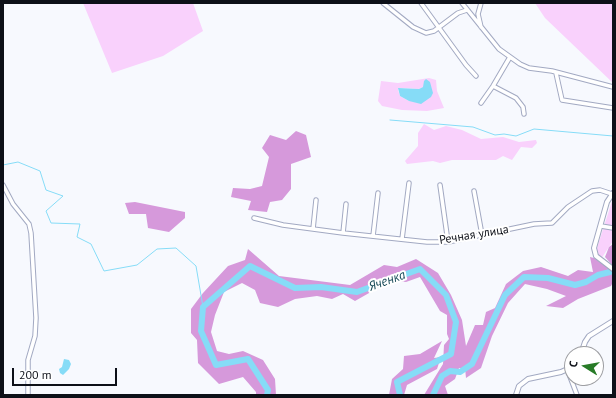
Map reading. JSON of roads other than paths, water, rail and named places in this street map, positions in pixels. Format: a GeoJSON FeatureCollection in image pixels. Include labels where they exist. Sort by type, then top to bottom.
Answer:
{"type":"FeatureCollection","features":[{"type":"Feature","properties":{"kind":"street"},"geometry":{"type":"LineString","coordinates":[[383,3],[413,26],[426,33],[434,31],[458,13],[467,10]]}},
{"type":"Feature","properties":{"kind":"street"},"geometry":{"type":"LineString","coordinates":[[421,3],[438,28],[476,76]]}},
{"type":"Feature","properties":{"kind":"street"},"geometry":{"type":"LineString","coordinates":[[462,3],[499,49],[510,58],[529,68],[613,87]]}},
{"type":"Feature","properties":{"kind":"street"},"geometry":{"type":"LineString","coordinates":[[481,3],[478,14],[482,28]]}},
{"type":"Feature","properties":{"kind":"street"},"geometry":{"type":"LineString","coordinates":[[481,102],[493,86],[510,58]]}},
{"type":"Feature","properties":{"kind":"street"},"geometry":{"type":"LineString","coordinates":[[556,73],[562,100],[613,108]]}},
{"type":"Feature","properties":{"kind":"street"},"geometry":{"type":"LineString","coordinates":[[493,86],[516,98],[524,107],[524,114]]}},
{"type":"Feature","properties":{"kind":"street"},"geometry":{"type":"LineString","coordinates":[[402,239],[409,183]]}},
{"type":"Feature","properties":{"kind":"street"},"geometry":{"type":"LineString","coordinates":[[3,185],[13,204],[29,224],[31,232],[36,318],[35,336],[28,360],[28,395]]}},
{"type":"Feature","properties":{"kind":"street"},"geometry":{"type":"LineString","coordinates":[[440,185],[448,242]]}},
{"type":"Feature","properties":{"kind":"street","name":"Речная улица"},"geometry":{"type":"LineString","coordinates":[[254,218],[283,225],[342,233],[427,242],[448,242],[534,224],[552,223],[568,207],[592,192],[600,190],[613,193]]}},
{"type":"Feature","properties":{"kind":"street"},"geometry":{"type":"LineString","coordinates":[[474,191],[482,235]]}},
{"type":"Feature","properties":{"kind":"street"},"geometry":{"type":"LineString","coordinates":[[373,236],[378,193]]}},
{"type":"Feature","properties":{"kind":"street"},"geometry":{"type":"LineString","coordinates":[[613,193],[607,202],[594,248],[596,256],[613,269]]}},
{"type":"Feature","properties":{"kind":"street"},"geometry":{"type":"LineString","coordinates":[[313,229],[316,200]]}},
{"type":"Feature","properties":{"kind":"street"},"geometry":{"type":"LineString","coordinates":[[342,233],[346,204]]}},
{"type":"Feature","properties":{"kind":"street"},"geometry":{"type":"LineString","coordinates":[[601,226],[613,228]]}},
{"type":"Feature","properties":{"kind":"street"},"geometry":{"type":"LineString","coordinates":[[584,346],[589,336],[613,321]]}},
{"type":"Feature","properties":{"kind":"street"},"geometry":{"type":"LineString","coordinates":[[516,395],[519,386],[528,379],[564,371]]}},
{"type":"Feature","properties":{"kind":"water"},"geometry":{"type":"Polygon","coordinates":[[[426,79],[430,82],[433,93],[431,97],[421,104],[409,101],[400,96],[398,88],[419,89],[423,87],[426,79]]]}},
{"type":"Feature","properties":{"kind":"water"},"geometry":{"type":"Polygon","coordinates":[[[64,359],[69,360],[71,364],[69,369],[63,375],[60,373],[59,369],[62,367],[64,359]]]}},
{"type":"Feature","properties":{"kind":"waterway"},"geometry":{"type":"LineString","coordinates":[[390,120],[473,127],[495,135],[504,134],[516,136],[534,129],[613,136]]}},
{"type":"Feature","properties":{"kind":"waterway","name":"Яченка"},"geometry":{"type":"LineString","coordinates":[[3,165],[18,162],[40,171],[46,190],[63,196],[46,211],[51,223],[80,224],[77,237],[91,244],[104,271],[137,265],[157,249],[176,248],[196,266],[203,307]]}},
{"type":"Feature","properties":{"kind":"waterway","name":"Яченка"},"geometry":{"type":"LineString","coordinates":[[267,395],[268,390],[248,359],[216,365],[201,331],[203,307],[250,266],[295,288],[321,287],[357,292],[420,269],[446,295],[456,322],[451,354],[397,382],[400,395]]}},
{"type":"Feature","properties":{"kind":"waterway","name":"Яченка"},"geometry":{"type":"LineString","coordinates":[[433,395],[442,376],[450,371],[460,372],[472,364],[505,295],[524,277],[548,278],[575,285],[586,282],[598,275],[610,272],[613,268]]}}]}
